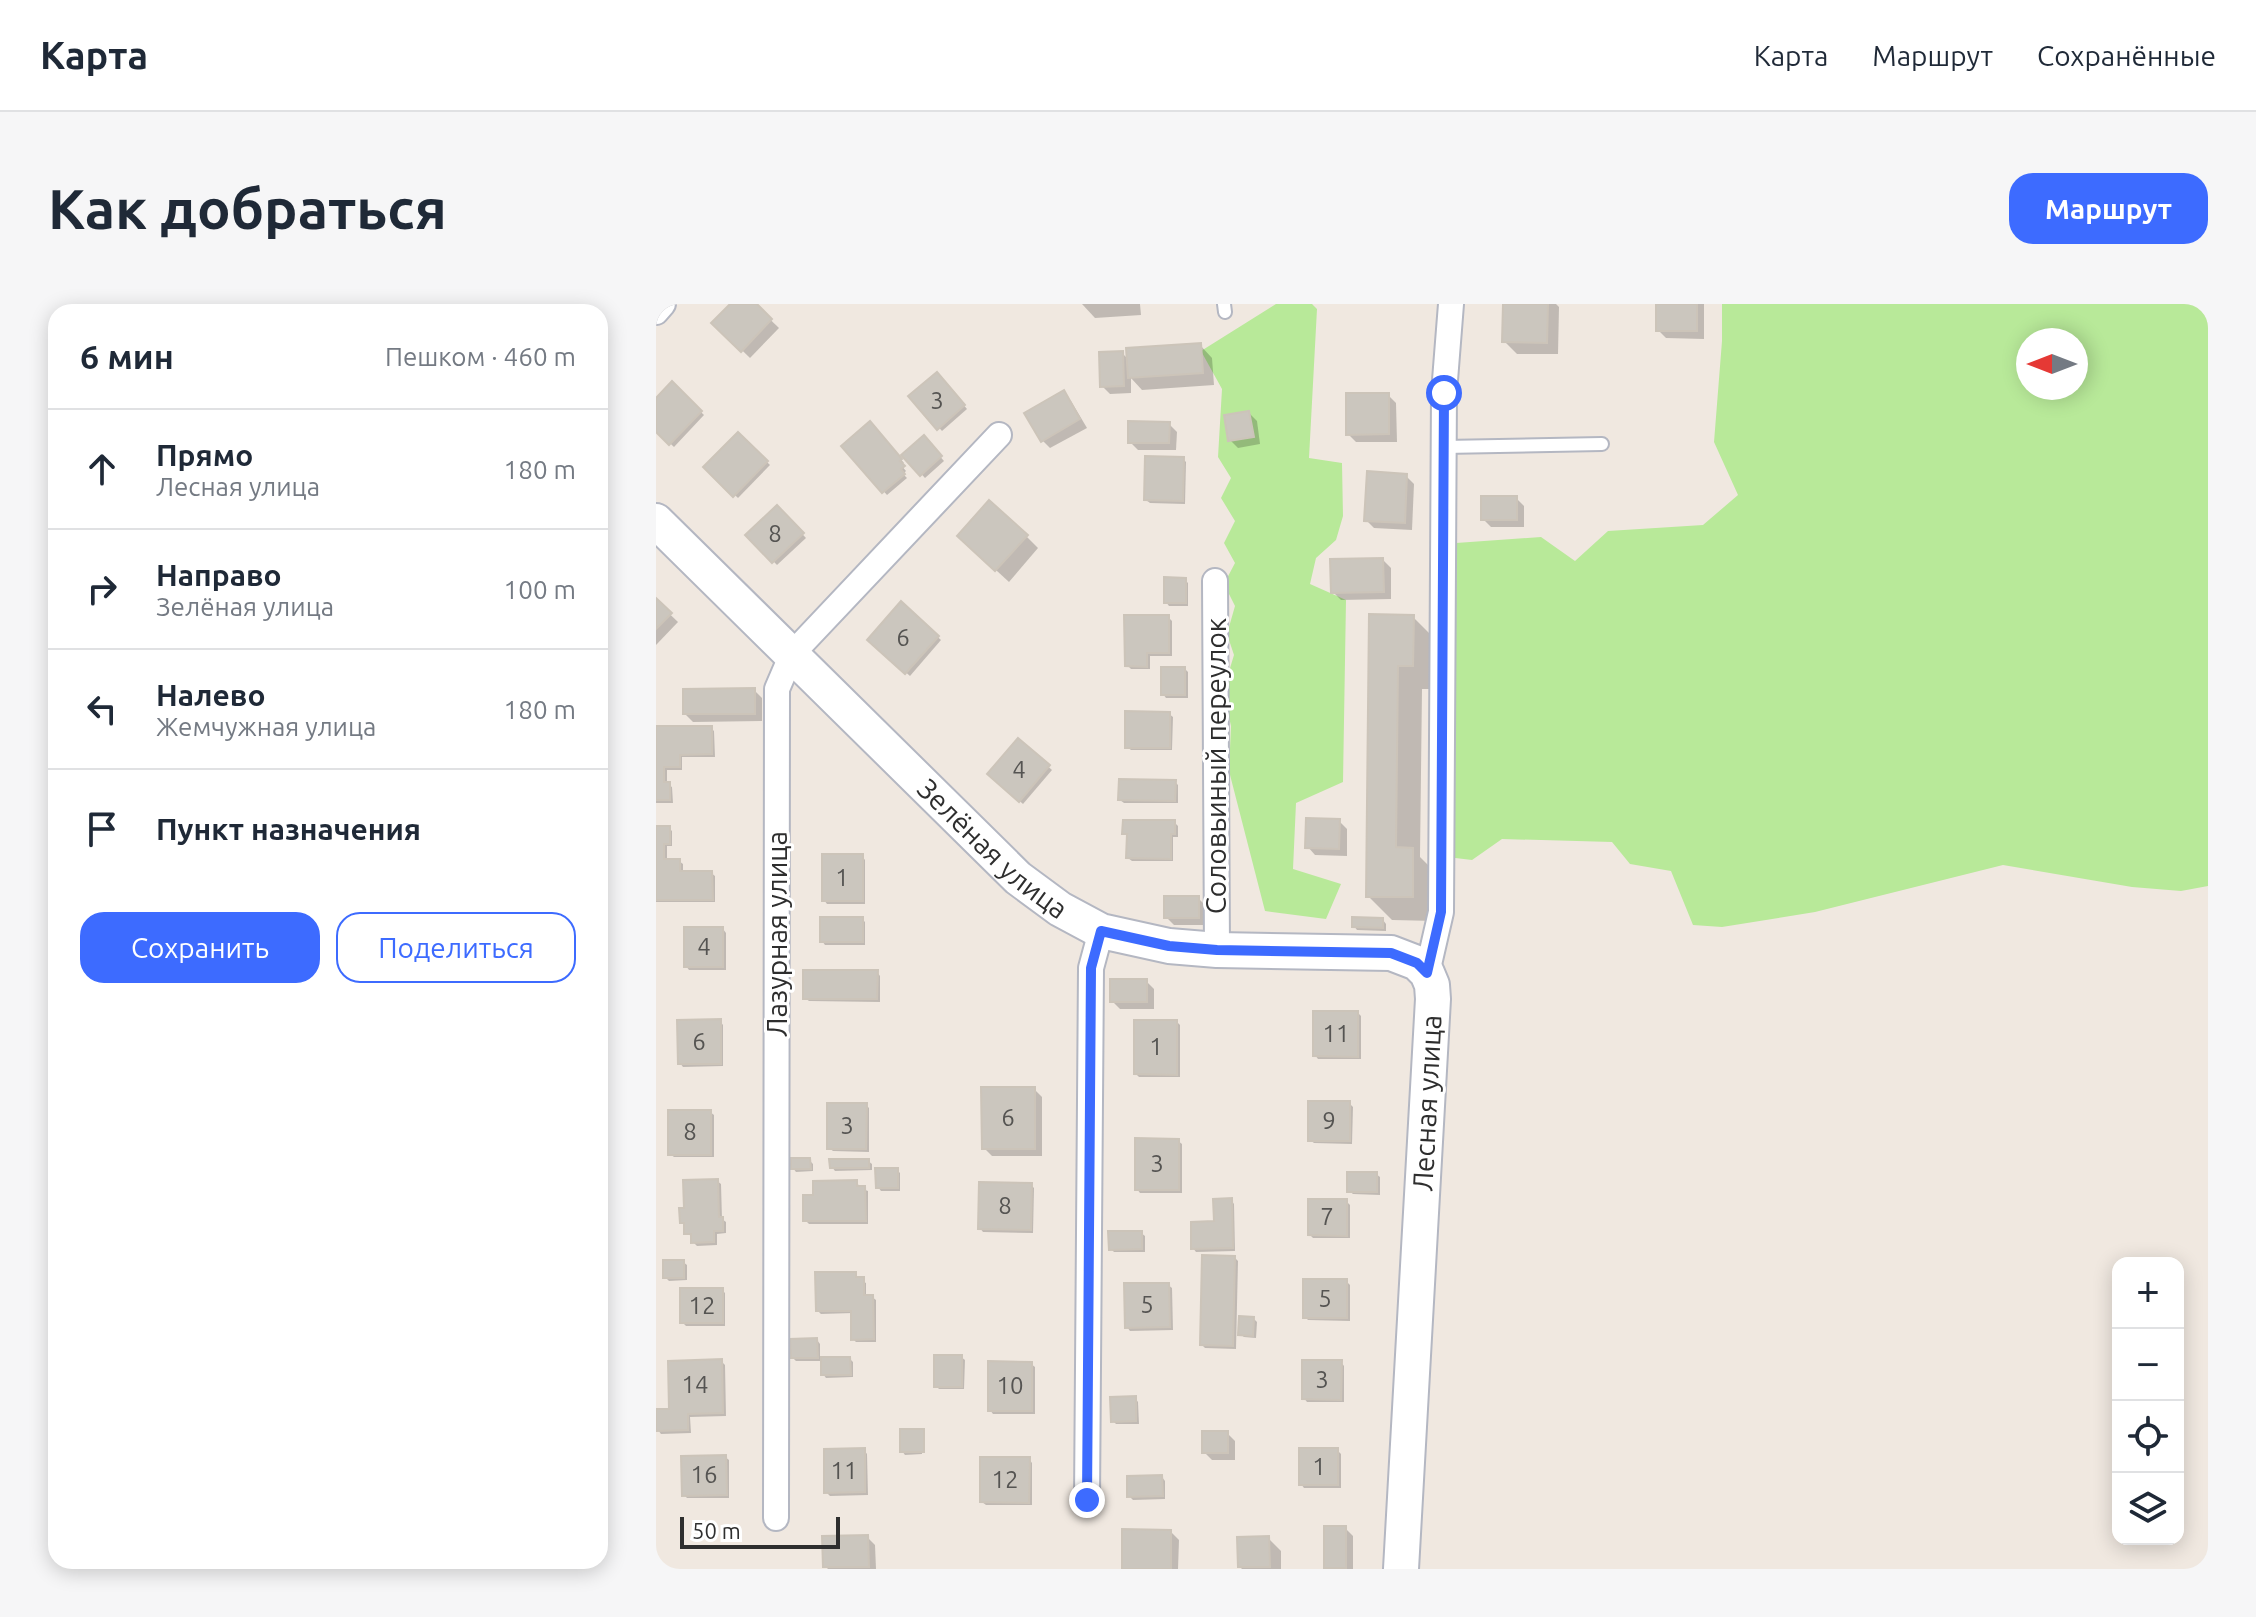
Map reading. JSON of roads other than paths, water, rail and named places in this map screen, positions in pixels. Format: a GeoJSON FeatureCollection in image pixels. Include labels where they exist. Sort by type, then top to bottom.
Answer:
{"type":"FeatureCollection","features":[{"type":"Feature","properties":{"kind":"street"},"geometry":{"type":"LineString","coordinates":[[656,312],[663,304]]}},
{"type":"Feature","properties":{"kind":"street","name":"Лесная улица"},"geometry":{"type":"LineString","coordinates":[[1401,1569],[1433,999],[1427,973],[1441,912],[1444,393],[1451,304]]}},
{"type":"Feature","properties":{"kind":"street","name":"Лазурная улица"},"geometry":{"type":"LineString","coordinates":[[776,1518],[777,689],[792,654],[999,435]]}},
{"type":"Feature","properties":{"kind":"street","name":"Зелёная улица"},"geometry":{"type":"LineString","coordinates":[[656,521],[1018,878],[1060,909],[1101,931],[1169,946],[1217,950],[1377,951],[1404,957],[1427,973]]}},
{"type":"Feature","properties":{"kind":"street","name":"Соловьиный переулок"},"geometry":{"type":"LineString","coordinates":[[1215,581],[1217,950]]}},
{"type":"Feature","properties":{"kind":"street"},"geometry":{"type":"LineString","coordinates":[[1087,1500],[1091,968],[1101,931]]}},
{"type":"Feature","properties":{"kind":"lane"},"geometry":{"type":"LineString","coordinates":[[1444,447],[1602,444]]}}]}
